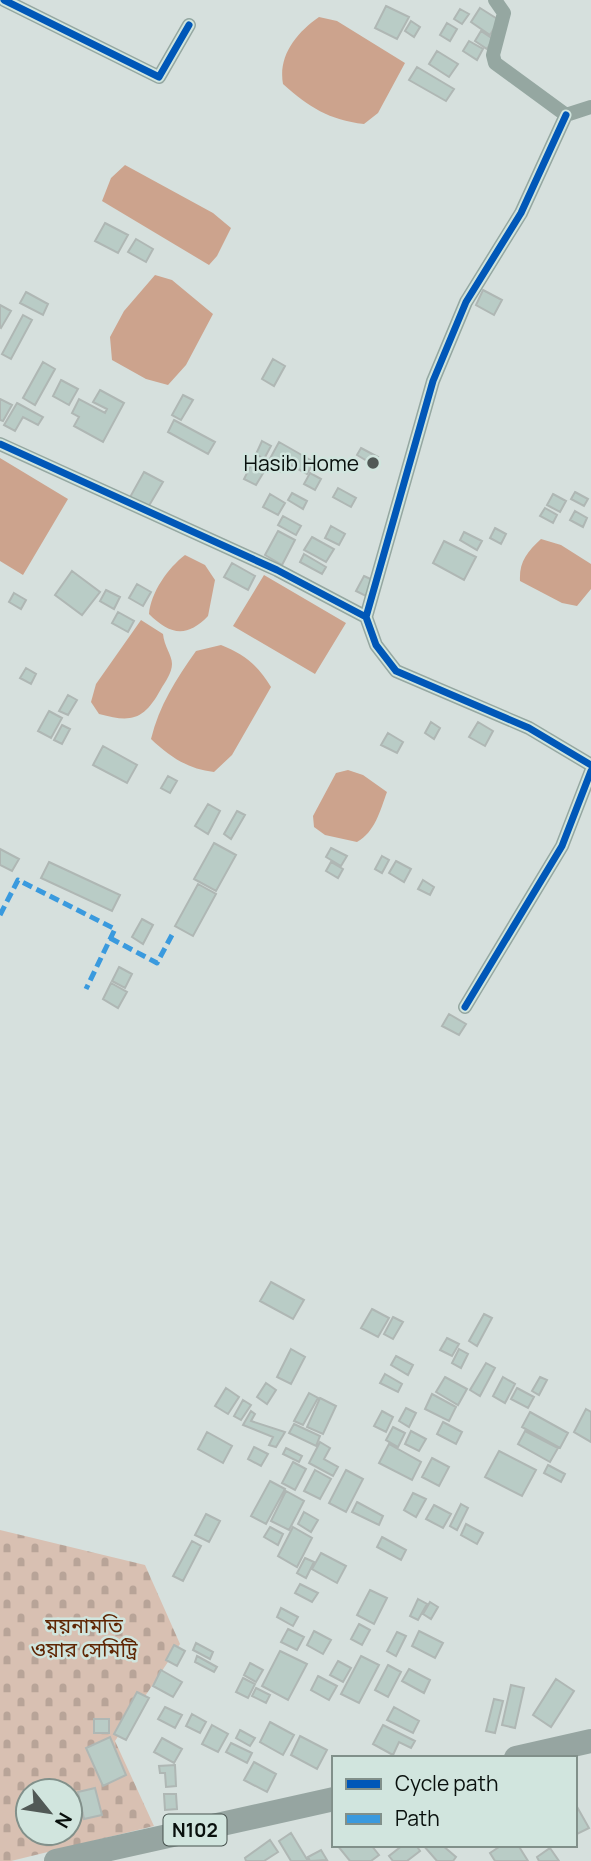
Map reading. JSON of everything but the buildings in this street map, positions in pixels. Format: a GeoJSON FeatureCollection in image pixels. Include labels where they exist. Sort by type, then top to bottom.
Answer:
{"type":"FeatureCollection","features":[{"type":"Feature","properties":{"kind":"highway"},"geometry":{"type":"LineString","coordinates":[[525,1756],[591,1741]]}},
{"type":"Feature","properties":{"kind":"highway","name":"N102"},"geometry":{"type":"LineString","coordinates":[[65,1860],[332,1799]]}},
{"type":"Feature","properties":{"kind":"street"},"geometry":{"type":"LineString","coordinates":[[4,0],[159,77],[189,25]]}},
{"type":"Feature","properties":{"kind":"street"},"geometry":{"type":"LineString","coordinates":[[495,0],[505,13],[493,55],[495,63],[566,115]]}},
{"type":"Feature","properties":{"kind":"street"},"geometry":{"type":"LineString","coordinates":[[591,107],[566,115],[521,214],[466,302],[433,381],[366,617],[376,645],[396,671],[529,728],[591,765]]}},
{"type":"Feature","properties":{"kind":"street"},"geometry":{"type":"LineString","coordinates":[[0,444],[277,570],[366,617]]}},
{"type":"Feature","properties":{"kind":"street"},"geometry":{"type":"LineString","coordinates":[[465,1007],[562,846],[591,771]]}},
{"type":"Feature","properties":{"kind":"green space","name":"ময়নামতি ওয়ার সেমিট্রি"},"geometry":{"type":"Polygon","coordinates":[[[0,1530],[145,1565],[180,1644],[115,1741],[154,1826],[84,1843],[84,1777],[14,1777],[14,1847],[68,1847],[11,1861],[0,1861],[0,1530]]]}},
{"type":"Feature","properties":{"kind":"shaded area"},"geometry":{"type":"Polygon","coordinates":[[[319,17],[337,21],[405,63],[378,113],[364,124],[330,116],[283,84],[283,64],[290,46],[303,30],[319,17]]]}},
{"type":"Feature","properties":{"kind":"shaded area"},"geometry":{"type":"Polygon","coordinates":[[[125,165],[213,213],[231,228],[217,256],[209,265],[102,201],[111,178],[125,165]]]}},
{"type":"Feature","properties":{"kind":"shaded area"},"geometry":{"type":"Polygon","coordinates":[[[155,275],[172,280],[213,314],[186,365],[168,385],[146,379],[112,360],[110,337],[124,311],[155,275]]]}},
{"type":"Feature","properties":{"kind":"shaded area"},"geometry":{"type":"Polygon","coordinates":[[[0,458],[68,499],[23,575],[0,561],[0,458]]]}},
{"type":"Feature","properties":{"kind":"shaded area"},"geometry":{"type":"Polygon","coordinates":[[[541,539],[561,545],[591,564],[591,589],[577,606],[562,603],[520,581],[525,558],[541,539]]]}},
{"type":"Feature","properties":{"kind":"shaded area"},"geometry":{"type":"Polygon","coordinates":[[[185,555],[205,565],[215,580],[208,616],[193,628],[178,631],[164,626],[149,614],[161,581],[185,555]]]}},
{"type":"Feature","properties":{"kind":"shaded area"},"geometry":{"type":"Polygon","coordinates":[[[264,575],[346,623],[315,674],[233,626],[264,575]]]}},
{"type":"Feature","properties":{"kind":"shaded area"},"geometry":{"type":"Polygon","coordinates":[[[141,620],[163,634],[172,661],[170,674],[143,713],[129,718],[99,714],[91,702],[96,684],[141,620]]]}},
{"type":"Feature","properties":{"kind":"shaded area"},"geometry":{"type":"Polygon","coordinates":[[[221,645],[250,661],[271,687],[232,755],[214,772],[180,761],[151,739],[169,693],[196,651],[221,645]]]}},
{"type":"Feature","properties":{"kind":"shaded area"},"geometry":{"type":"Polygon","coordinates":[[[348,770],[363,775],[387,792],[373,827],[357,842],[325,835],[314,827],[313,816],[336,773],[348,770]]]}},
{"type":"Feature","properties":{"kind":"marked path"},"geometry":{"type":"LineString","coordinates":[[0,915],[18,880],[115,929],[86,989]]}},
{"type":"Feature","properties":{"kind":"marked path"},"geometry":{"type":"LineString","coordinates":[[110,938],[157,963],[173,933]]}},
{"type":"Feature","properties":{"kind":"cycle path"},"geometry":{"type":"LineString","coordinates":[[4,0],[159,77],[189,25]]}},
{"type":"Feature","properties":{"kind":"cycle path"},"geometry":{"type":"LineString","coordinates":[[566,115],[521,213],[466,302],[433,381],[366,617],[376,645],[396,671],[529,728],[591,765]]}},
{"type":"Feature","properties":{"kind":"cycle path"},"geometry":{"type":"LineString","coordinates":[[0,444],[277,570],[366,617]]}},
{"type":"Feature","properties":{"kind":"cycle path"},"geometry":{"type":"LineString","coordinates":[[465,1007],[562,846],[591,771]]}},
{"type":"Feature","properties":{"kind":"place","name":"Hasib Home"},"geometry":{"type":"Point","coordinates":[373,463]}}]}
